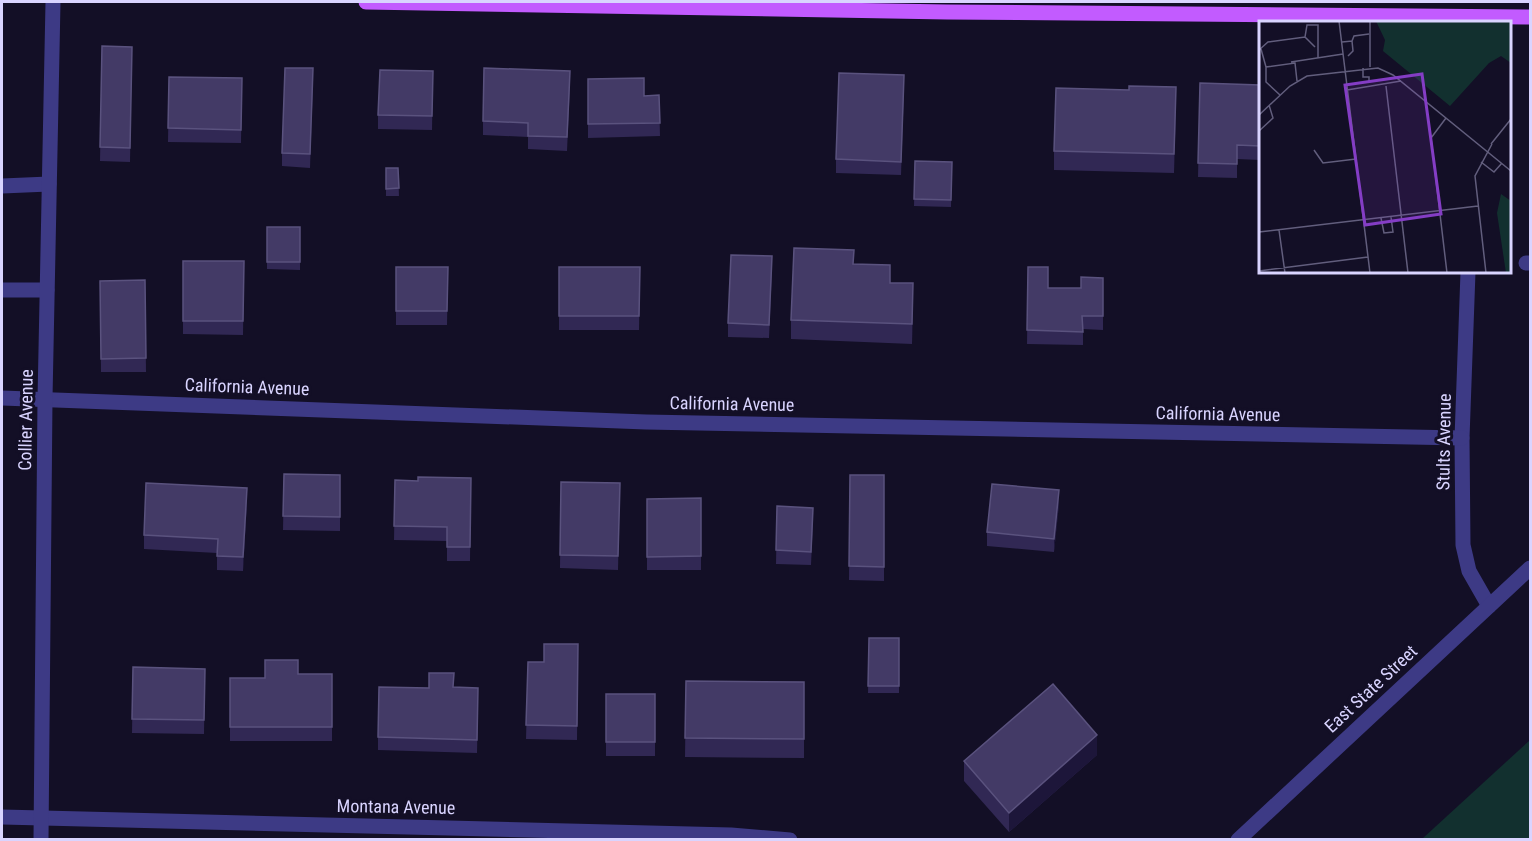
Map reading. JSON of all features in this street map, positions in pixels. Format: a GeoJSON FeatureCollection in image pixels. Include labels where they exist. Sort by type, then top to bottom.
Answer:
{"type":"FeatureCollection","features":[{"type":"Feature","properties":{"kind":"main road"},"geometry":{"type":"LineString","coordinates":[[366,2],[716,4],[958,12],[1477,19],[1530,17]]}},
{"type":"Feature","properties":{"kind":"street","name":"Collier Avenue"},"geometry":{"type":"LineString","coordinates":[[41,840],[45,399],[53,2]]}},
{"type":"Feature","properties":{"kind":"street"},"geometry":{"type":"LineString","coordinates":[[2,186],[49,184]]}},
{"type":"Feature","properties":{"kind":"street","name":"Stults Avenue"},"geometry":{"type":"LineString","coordinates":[[1468,273],[1462,438],[1463,545],[1469,571],[1489,606]]}},
{"type":"Feature","properties":{"kind":"street"},"geometry":{"type":"LineString","coordinates":[[2,290],[47,290]]}},
{"type":"Feature","properties":{"kind":"street","name":"California Avenue"},"geometry":{"type":"LineString","coordinates":[[2,398],[646,422],[1462,438]]}},
{"type":"Feature","properties":{"kind":"street","name":"East State Street"},"geometry":{"type":"LineString","coordinates":[[1238,840],[1530,568]]}},
{"type":"Feature","properties":{"kind":"street","name":"Montana Avenue"},"geometry":{"type":"LineString","coordinates":[[2,817],[731,835],[790,840]]}},
{"type":"Feature","properties":{"kind":"green space"},"geometry":{"type":"Polygon","coordinates":[[[1530,740],[1530,839],[1422,839],[1530,740]]]}},
{"type":"Feature","properties":{"kind":"building"},"geometry":{"type":"Polygon","coordinates":[[[102,46],[132,47],[130,148],[100,147],[102,46]]]}},
{"type":"Feature","properties":{"kind":"building"},"geometry":{"type":"Polygon","coordinates":[[[285,68],[313,68],[310,154],[282,153],[285,68]]]}},
{"type":"Feature","properties":{"kind":"building"},"geometry":{"type":"Polygon","coordinates":[[[484,68],[570,71],[567,137],[528,136],[528,123],[483,121],[484,68]]]}},
{"type":"Feature","properties":{"kind":"building"},"geometry":{"type":"Polygon","coordinates":[[[380,70],[433,71],[432,116],[378,115],[380,70]]]}},
{"type":"Feature","properties":{"kind":"building"},"geometry":{"type":"Polygon","coordinates":[[[839,73],[904,75],[901,162],[836,159],[839,73]]]}},
{"type":"Feature","properties":{"kind":"building"},"geometry":{"type":"Polygon","coordinates":[[[169,77],[242,78],[241,130],[168,128],[169,77]]]}},
{"type":"Feature","properties":{"kind":"building"},"geometry":{"type":"Polygon","coordinates":[[[644,78],[644,96],[659,95],[660,123],[588,124],[588,79],[644,78]]]}},
{"type":"Feature","properties":{"kind":"building"},"geometry":{"type":"Polygon","coordinates":[[[1200,83],[1259,85],[1259,146],[1237,145],[1237,164],[1198,163],[1200,83]]]}},
{"type":"Feature","properties":{"kind":"building"},"geometry":{"type":"Polygon","coordinates":[[[1129,86],[1176,87],[1174,154],[1054,151],[1056,88],[1129,90],[1129,86]]]}},
{"type":"Feature","properties":{"kind":"building"},"geometry":{"type":"Polygon","coordinates":[[[915,161],[952,162],[951,200],[914,199],[915,161]]]}},
{"type":"Feature","properties":{"kind":"building"},"geometry":{"type":"Polygon","coordinates":[[[386,168],[398,168],[399,188],[386,189],[386,168]]]}},
{"type":"Feature","properties":{"kind":"building"},"geometry":{"type":"Polygon","coordinates":[[[267,227],[300,227],[300,262],[267,262],[267,227]]]}},
{"type":"Feature","properties":{"kind":"building"},"geometry":{"type":"Polygon","coordinates":[[[794,248],[854,250],[853,264],[890,265],[890,283],[913,283],[912,324],[791,320],[794,248]]]}},
{"type":"Feature","properties":{"kind":"building"},"geometry":{"type":"Polygon","coordinates":[[[731,255],[772,256],[769,325],[728,323],[731,255]]]}},
{"type":"Feature","properties":{"kind":"building"},"geometry":{"type":"Polygon","coordinates":[[[183,261],[244,261],[243,321],[183,321],[183,261]]]}},
{"type":"Feature","properties":{"kind":"building"},"geometry":{"type":"Polygon","coordinates":[[[396,267],[448,267],[447,311],[396,311],[396,267]]]}},
{"type":"Feature","properties":{"kind":"building"},"geometry":{"type":"Polygon","coordinates":[[[559,267],[640,267],[639,316],[559,316],[559,267]]]}},
{"type":"Feature","properties":{"kind":"building"},"geometry":{"type":"Polygon","coordinates":[[[1028,267],[1048,267],[1048,288],[1081,288],[1081,277],[1103,278],[1103,316],[1082,316],[1083,332],[1027,330],[1028,267]]]}},
{"type":"Feature","properties":{"kind":"building"},"geometry":{"type":"Polygon","coordinates":[[[145,280],[146,358],[101,359],[100,281],[145,280]]]}},
{"type":"Feature","properties":{"kind":"building"},"geometry":{"type":"Polygon","coordinates":[[[284,474],[340,475],[340,517],[283,516],[284,474]]]}},
{"type":"Feature","properties":{"kind":"building"},"geometry":{"type":"Polygon","coordinates":[[[850,475],[884,475],[884,567],[849,566],[850,475]]]}},
{"type":"Feature","properties":{"kind":"building"},"geometry":{"type":"Polygon","coordinates":[[[418,477],[471,478],[470,547],[447,547],[447,527],[394,526],[395,480],[418,481],[418,477]]]}},
{"type":"Feature","properties":{"kind":"building"},"geometry":{"type":"Polygon","coordinates":[[[561,482],[620,483],[618,556],[560,555],[561,482]]]}},
{"type":"Feature","properties":{"kind":"building"},"geometry":{"type":"Polygon","coordinates":[[[146,483],[247,488],[243,557],[217,556],[218,539],[144,535],[146,483]]]}},
{"type":"Feature","properties":{"kind":"building"},"geometry":{"type":"Polygon","coordinates":[[[992,484],[1059,490],[1054,539],[987,532],[992,484]]]}},
{"type":"Feature","properties":{"kind":"building"},"geometry":{"type":"Polygon","coordinates":[[[701,498],[701,556],[647,557],[647,499],[701,498]]]}},
{"type":"Feature","properties":{"kind":"building"},"geometry":{"type":"Polygon","coordinates":[[[777,506],[813,508],[811,552],[776,550],[777,506]]]}},
{"type":"Feature","properties":{"kind":"building"},"geometry":{"type":"Polygon","coordinates":[[[869,638],[899,638],[899,686],[868,686],[869,638]]]}},
{"type":"Feature","properties":{"kind":"building"},"geometry":{"type":"Polygon","coordinates":[[[544,644],[578,644],[577,726],[526,725],[528,662],[544,662],[544,644]]]}},
{"type":"Feature","properties":{"kind":"building"},"geometry":{"type":"Polygon","coordinates":[[[265,660],[298,660],[298,674],[332,674],[332,727],[230,727],[230,678],[265,678],[265,660]]]}},
{"type":"Feature","properties":{"kind":"building"},"geometry":{"type":"Polygon","coordinates":[[[133,667],[205,669],[204,720],[132,719],[133,667]]]}},
{"type":"Feature","properties":{"kind":"building"},"geometry":{"type":"Polygon","coordinates":[[[429,673],[454,673],[453,687],[478,688],[477,740],[378,737],[379,687],[429,688],[429,673]]]}},
{"type":"Feature","properties":{"kind":"building"},"geometry":{"type":"Polygon","coordinates":[[[686,681],[804,682],[804,739],[685,738],[686,681]]]}},
{"type":"Feature","properties":{"kind":"building"},"geometry":{"type":"Polygon","coordinates":[[[1053,684],[1097,735],[1009,813],[964,761],[1053,684]]]}},
{"type":"Feature","properties":{"kind":"building"},"geometry":{"type":"Polygon","coordinates":[[[606,694],[655,694],[655,742],[606,742],[606,694]]]}}]}
